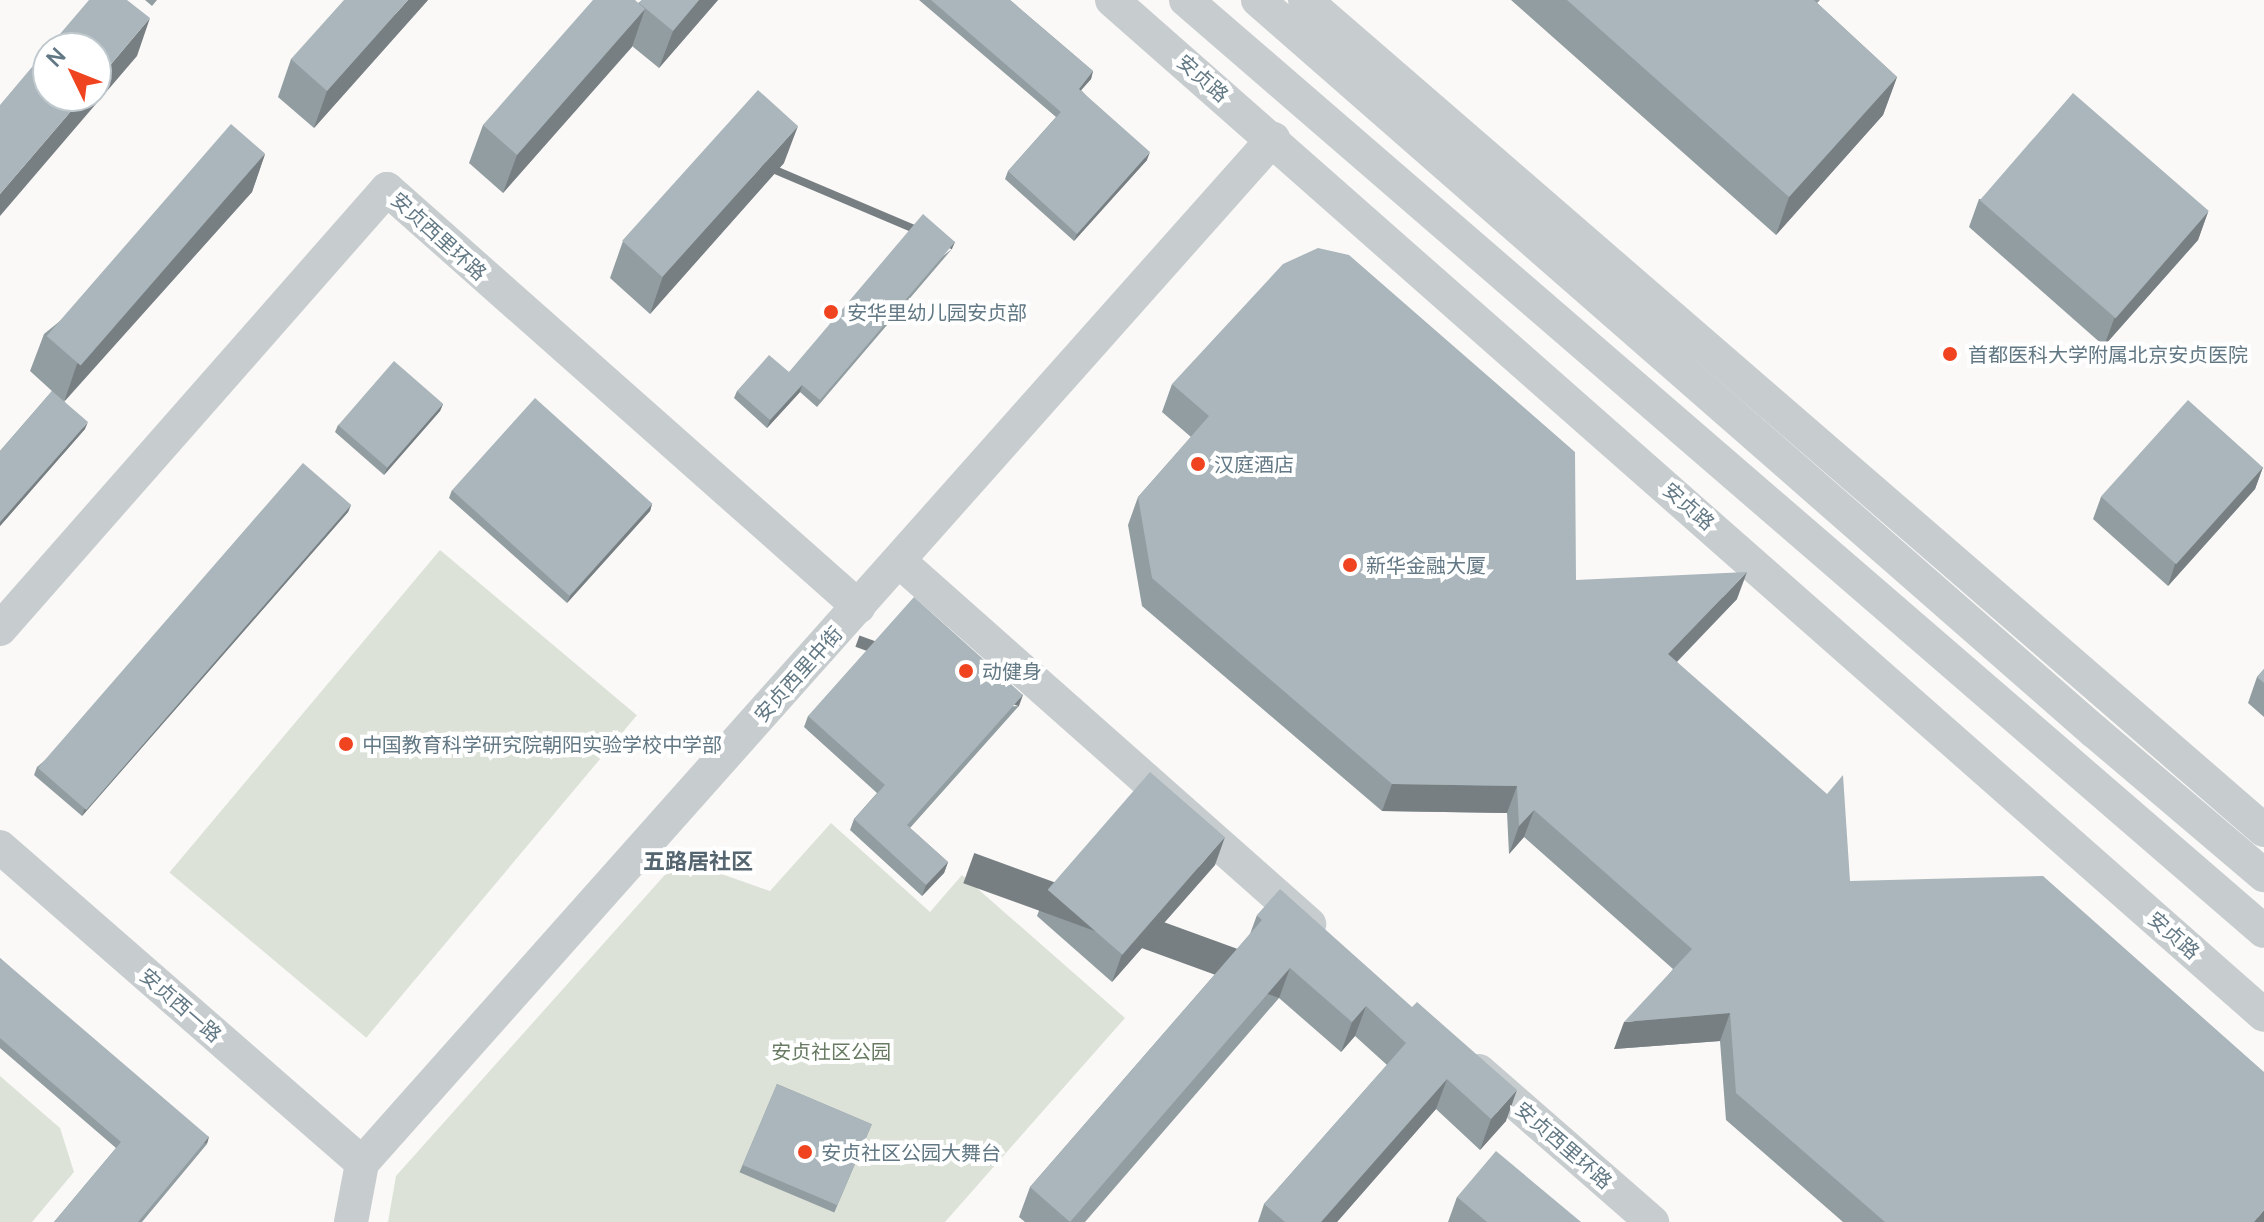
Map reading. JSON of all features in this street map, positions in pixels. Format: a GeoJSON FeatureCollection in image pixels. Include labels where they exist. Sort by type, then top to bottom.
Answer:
{"type":"FeatureCollection","features":[{"type":"Feature","properties":{"kind":"street","name":"安贞路"},"geometry":{"type":"LineString","coordinates":[[1112,0],[2264,1015]]}},
{"type":"Feature","properties":{"kind":"street"},"geometry":{"type":"LineString","coordinates":[[1186,0],[2264,931]]}},
{"type":"Feature","properties":{"kind":"street"},"geometry":{"type":"LineString","coordinates":[[1186,63],[1241,0]]}},
{"type":"Feature","properties":{"kind":"street"},"geometry":{"type":"LineString","coordinates":[[1258,0],[2264,875]]}},
{"type":"Feature","properties":{"kind":"street"},"geometry":{"type":"LineString","coordinates":[[1305,0],[2264,830]]}},
{"type":"Feature","properties":{"kind":"street","name":"安贞西里中街"},"geometry":{"type":"LineString","coordinates":[[362,1163],[1273,139]]}},
{"type":"Feature","properties":{"kind":"street","name":"安贞西里环路"},"geometry":{"type":"LineString","coordinates":[[0,629],[387,189],[859,607]]}},
{"type":"Feature","properties":{"kind":"street"},"geometry":{"type":"LineString","coordinates":[[1575,233],[1579,280]]}},
{"type":"Feature","properties":{"kind":"street"},"geometry":{"type":"LineString","coordinates":[[1582,412],[1651,402]]}},
{"type":"Feature","properties":{"kind":"street"},"geometry":{"type":"LineString","coordinates":[[899,561],[1329,941]]}},
{"type":"Feature","properties":{"kind":"street","name":"安贞西一路"},"geometry":{"type":"LineString","coordinates":[[0,847],[362,1163]]}},
{"type":"Feature","properties":{"kind":"street","name":"安贞西里环路"},"geometry":{"type":"LineString","coordinates":[[1456,1051],[1652,1222]]}},
{"type":"Feature","properties":{"kind":"street"},"geometry":{"type":"LineString","coordinates":[[351,1222],[362,1163]]}},
{"type":"Feature","properties":{"kind":"green space"},"geometry":{"type":"Polygon","coordinates":[[[440,550],[637,715],[366,1038],[169,873],[440,550]]]}},
{"type":"Feature","properties":{"kind":"green space","name":"安贞社区公园"},"geometry":{"type":"Polygon","coordinates":[[[831,823],[930,912],[962,875],[1125,1018],[945,1222],[388,1222],[396,1176],[679,859],[770,891],[831,823]]]}},
{"type":"Feature","properties":{"kind":"green space"},"geometry":{"type":"Polygon","coordinates":[[[0,1076],[60,1128],[74,1172],[32,1222],[0,1222],[0,1076]]]}},
{"type":"Feature","properties":{"kind":"building"},"geometry":{"type":"Polygon","coordinates":[[[89,0],[127,0],[150,18],[112,63],[112,32],[62,32],[89,0]]]}},
{"type":"Feature","properties":{"kind":"building"},"geometry":{"type":"Polygon","coordinates":[[[344,0],[408,0],[327,91],[291,59],[344,0]]]}},
{"type":"Feature","properties":{"kind":"building"},"geometry":{"type":"Polygon","coordinates":[[[593,0],[635,0],[645,9],[517,155],[483,125],[593,0]]]}},
{"type":"Feature","properties":{"kind":"building"},"geometry":{"type":"Polygon","coordinates":[[[642,0],[699,0],[673,31],[639,3],[642,0]]]}},
{"type":"Feature","properties":{"kind":"building"},"geometry":{"type":"Polygon","coordinates":[[[931,0],[1010,0],[1093,71],[1079,89],[1150,152],[1077,234],[1008,171],[1061,112],[931,0]]]}},
{"type":"Feature","properties":{"kind":"building"},"geometry":{"type":"Polygon","coordinates":[[[1567,0],[1814,0],[1897,77],[1789,197],[1567,0]]]}},
{"type":"Feature","properties":{"kind":"building"},"geometry":{"type":"Polygon","coordinates":[[[32,67],[32,112],[70,112],[0,194],[0,105],[32,67]]]}},
{"type":"Feature","properties":{"kind":"building"},"geometry":{"type":"Polygon","coordinates":[[[758,90],[798,126],[662,277],[622,241],[758,90]]]}},
{"type":"Feature","properties":{"kind":"building"},"geometry":{"type":"Polygon","coordinates":[[[2073,93],[2209,211],[2116,318],[1980,200],[2073,93]]]}},
{"type":"Feature","properties":{"kind":"building"},"geometry":{"type":"Polygon","coordinates":[[[231,124],[265,154],[81,366],[47,336],[231,124]]]}},
{"type":"Feature","properties":{"kind":"building"},"geometry":{"type":"Polygon","coordinates":[[[923,214],[955,242],[820,400],[802,385],[770,420],[737,391],[769,355],[789,372],[923,214]]]}},
{"type":"Feature","properties":{"kind":"building"},"geometry":{"type":"Polygon","coordinates":[[[1318,248],[1349,255],[1575,452],[1576,580],[1747,572],[1668,654],[1827,794],[1843,775],[1850,881],[2043,876],[2264,1072],[2264,1210],[2254,1222],[1885,1222],[1736,1093],[1730,1013],[1624,1022],[1692,949],[1534,810],[1519,826],[1517,786],[1392,784],[1152,578],[1138,497],[1209,416],[1172,384],[1283,264],[1318,248]]]}},
{"type":"Feature","properties":{"kind":"building"},"geometry":{"type":"Polygon","coordinates":[[[394,361],[443,404],[387,468],[338,425],[394,361]]]}},
{"type":"Feature","properties":{"kind":"building"},"geometry":{"type":"Polygon","coordinates":[[[52,391],[88,422],[0,522],[0,451],[52,391]]]}},
{"type":"Feature","properties":{"kind":"building"},"geometry":{"type":"Polygon","coordinates":[[[535,398],[652,504],[569,596],[452,490],[535,398]]]}},
{"type":"Feature","properties":{"kind":"building"},"geometry":{"type":"Polygon","coordinates":[[[2188,400],[2263,468],[2176,564],[2101,497],[2188,400]]]}},
{"type":"Feature","properties":{"kind":"building"},"geometry":{"type":"Polygon","coordinates":[[[303,463],[351,505],[86,810],[38,768],[303,463]]]}},
{"type":"Feature","properties":{"kind":"building"},"geometry":{"type":"Polygon","coordinates":[[[914,597],[1023,695],[907,825],[948,862],[926,885],[854,819],[885,785],[808,716],[914,597]]]}},
{"type":"Feature","properties":{"kind":"building"},"geometry":{"type":"Polygon","coordinates":[[[2264,669],[2264,683],[2257,677],[2264,669]]]}},
{"type":"Feature","properties":{"kind":"building"},"geometry":{"type":"Polygon","coordinates":[[[1150,772],[1225,837],[1122,955],[1048,890],[1150,772]]]}},
{"type":"Feature","properties":{"kind":"building"},"geometry":{"type":"Polygon","coordinates":[[[1280,889],[1412,1007],[1417,1002],[1517,1090],[1491,1119],[1447,1079],[1321,1222],[1285,1222],[1264,1204],[1406,1043],[1366,1006],[1352,1022],[1290,968],[1070,1222],[1030,1187],[1262,920],[1257,915],[1280,889]]]}},
{"type":"Feature","properties":{"kind":"building"},"geometry":{"type":"Polygon","coordinates":[[[0,958],[209,1137],[138,1222],[54,1222],[121,1142],[0,1038],[0,958]]]}},
{"type":"Feature","properties":{"kind":"building","name":"安贞社区公园大舞台"},"geometry":{"type":"Polygon","coordinates":[[[777,1084],[872,1124],[837,1205],[743,1165],[777,1084]]]}},
{"type":"Feature","properties":{"kind":"building"},"geometry":{"type":"Polygon","coordinates":[[[1496,1151],[1581,1222],[1487,1222],[1457,1197],[1496,1151]]]}},
{"type":"Feature","properties":{"kind":"place","name":"安华里幼儿园安贞部"},"geometry":{"type":"Point","coordinates":[831,312]}},
{"type":"Feature","properties":{"kind":"place","name":"首都医科大学附属北京安贞医院"},"geometry":{"type":"Point","coordinates":[1950,354]}},
{"type":"Feature","properties":{"kind":"place","name":"汉庭酒店"},"geometry":{"type":"Point","coordinates":[1198,464]}},
{"type":"Feature","properties":{"kind":"place","name":"新华金融大厦"},"geometry":{"type":"Point","coordinates":[1350,565]}},
{"type":"Feature","properties":{"kind":"place","name":"动健身"},"geometry":{"type":"Point","coordinates":[966,671]}},
{"type":"Feature","properties":{"kind":"place","name":"中国教育科学研究院朝阳实验学校中学部"},"geometry":{"type":"Point","coordinates":[346,744]}},
{"type":"Feature","properties":{"kind":"place","name":"安贞社区公园大舞台"},"geometry":{"type":"Point","coordinates":[805,1152]}},
{"type":"Feature","properties":{"kind":"district","name":"五路居社区"},"geometry":{"type":"Point","coordinates":[698,862]}}]}
